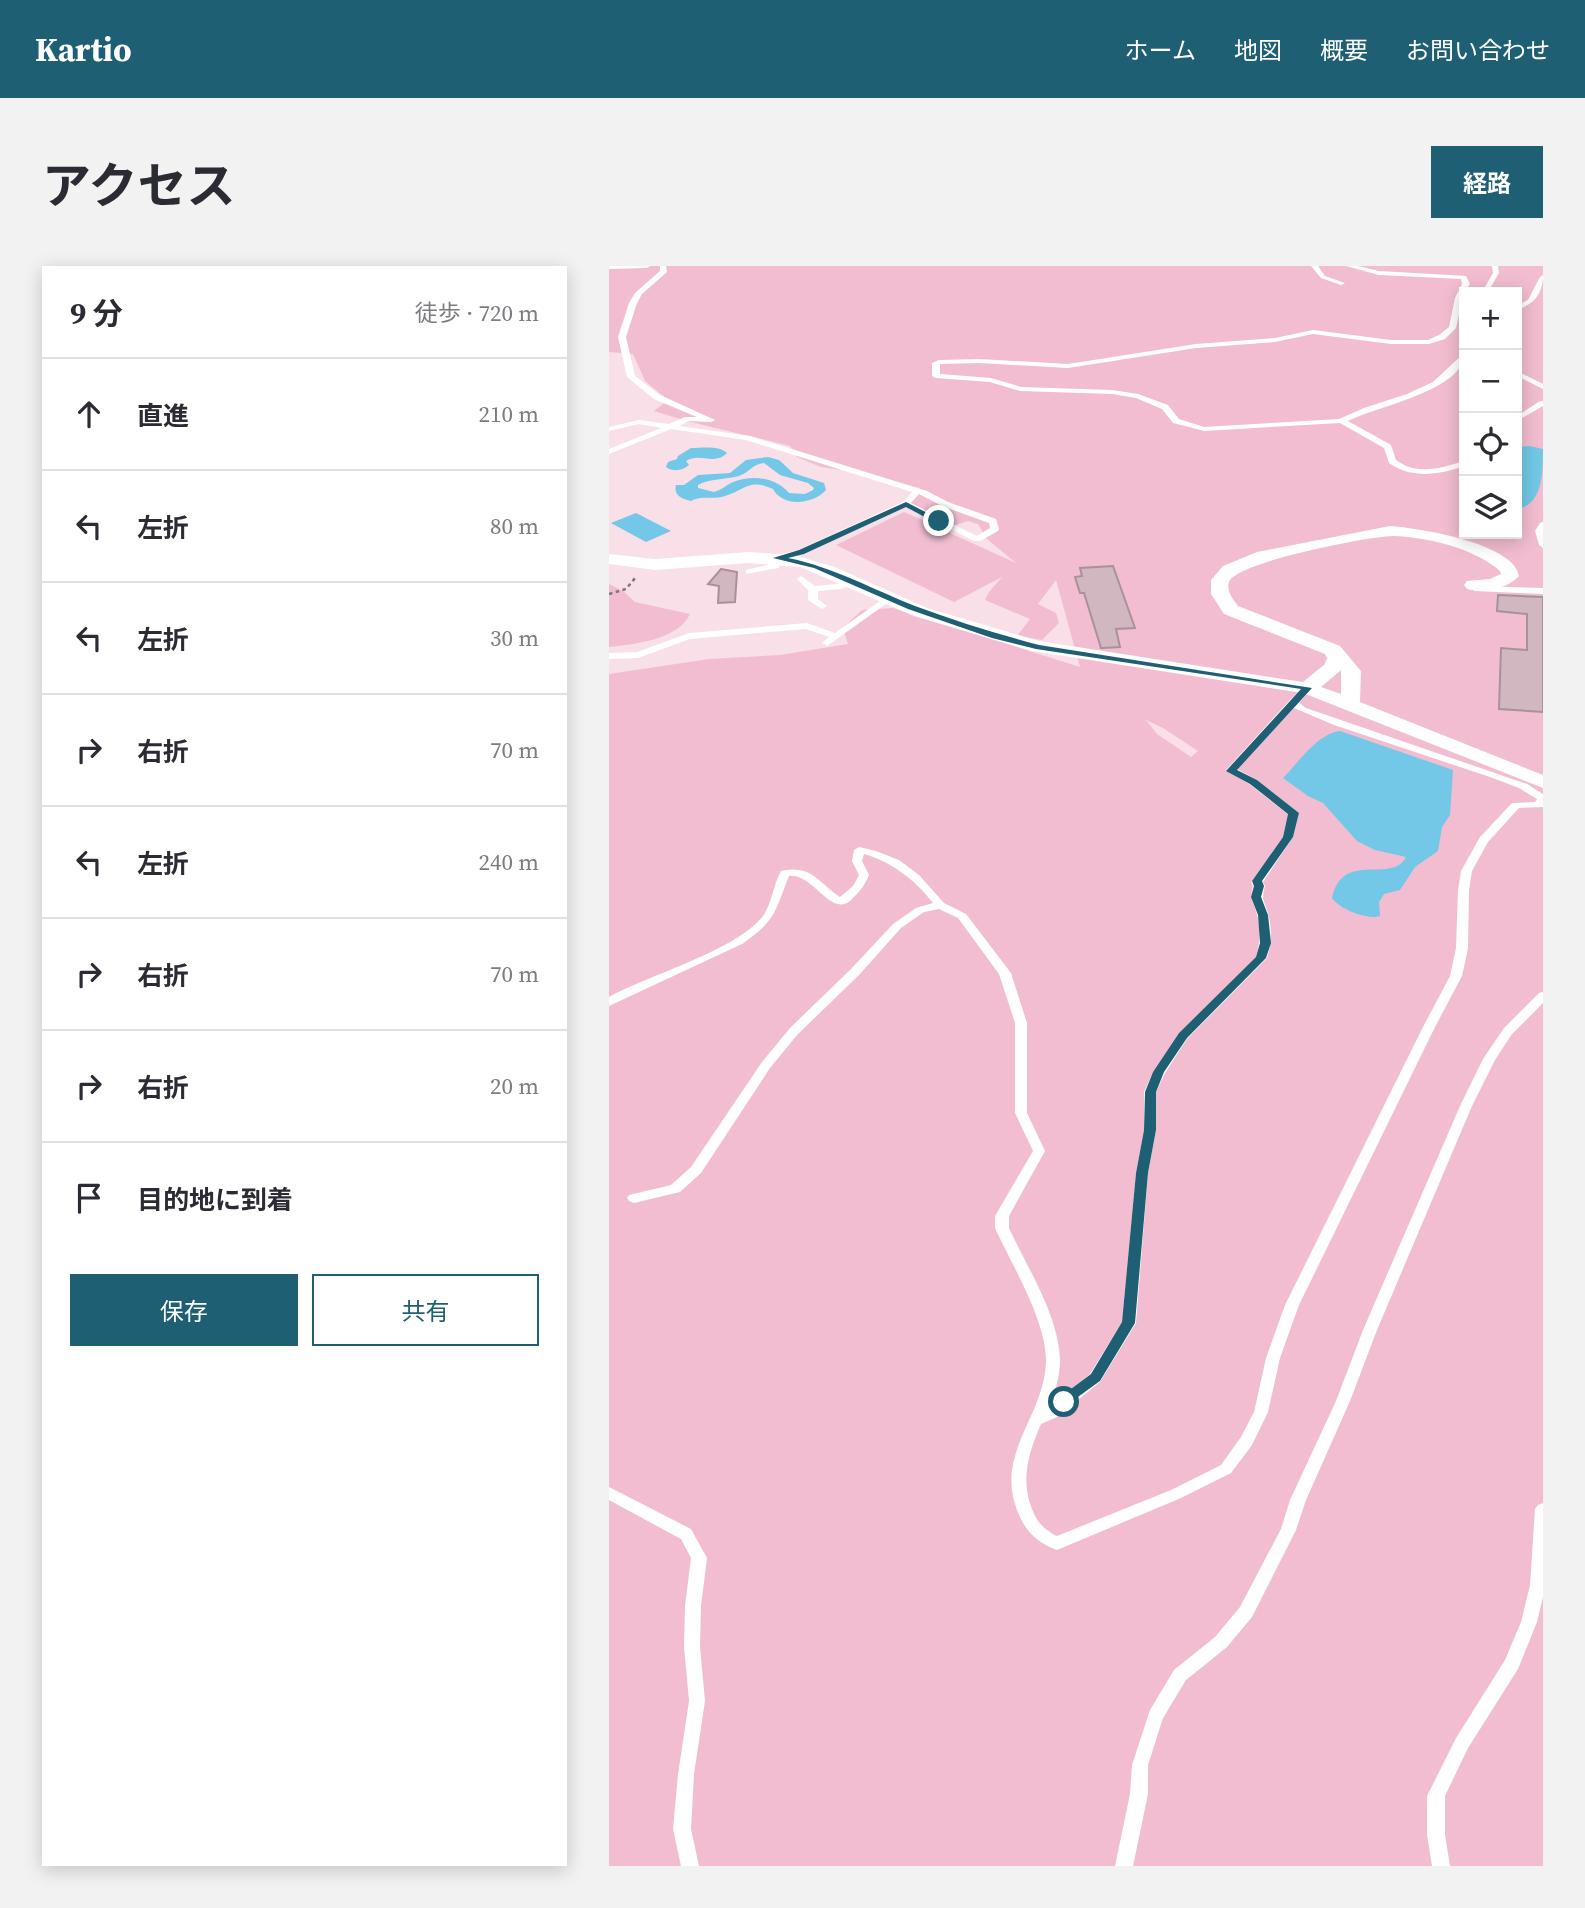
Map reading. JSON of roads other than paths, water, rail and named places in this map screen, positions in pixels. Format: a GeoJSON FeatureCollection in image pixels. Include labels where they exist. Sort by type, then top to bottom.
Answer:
{"type":"FeatureCollection","features":[{"type":"Feature","properties":{"kind":"street"},"geometry":{"type":"LineString","coordinates":[[1350,704],[1352,669],[1348,663],[1337,658],[1333,650],[1231,610],[1221,600],[1218,588],[1221,578],[1229,570],[1255,557],[1390,531],[1409,531],[1492,557],[1509,569],[1510,576],[1506,581],[1473,587]]}},
{"type":"Feature","properties":{"kind":"street"},"geometry":{"type":"LineString","coordinates":[[609,559],[647,565],[777,558],[809,564],[887,598],[995,636],[1039,648],[1307,688],[1350,704],[1543,793]]}},
{"type":"Feature","properties":{"kind":"street"},"geometry":{"type":"LineString","coordinates":[[1307,688],[1333,667],[1337,658]]}},
{"type":"Feature","properties":{"kind":"lane"},"geometry":{"type":"LineString","coordinates":[[609,267],[647,266]]}},
{"type":"Feature","properties":{"kind":"lane"},"geometry":{"type":"LineString","coordinates":[[609,452],[688,419],[711,420],[657,397],[639,386],[631,377],[622,337],[632,303],[639,293],[664,272],[663,266]]}},
{"type":"Feature","properties":{"kind":"lane"},"geometry":{"type":"LineString","coordinates":[[1314,266],[1322,277],[1341,283]]}},
{"type":"Feature","properties":{"kind":"lane"},"geometry":{"type":"LineString","coordinates":[[1349,266],[1379,273],[1464,277],[1466,284],[1458,298],[1453,328],[1443,337],[1429,342],[1391,342],[1313,332],[1275,340],[1196,346],[1068,366],[979,361],[939,362],[936,363],[936,376],[991,380],[1020,389],[1112,392],[1138,396],[1165,407],[1176,421],[1204,429],[1341,421],[1369,407],[1436,384],[1459,361]]}},
{"type":"Feature","properties":{"kind":"lane"},"geometry":{"type":"LineString","coordinates":[[1488,287],[1496,273],[1495,266]]}},
{"type":"Feature","properties":{"kind":"lane"},"geometry":{"type":"LineString","coordinates":[[1522,306],[1531,301],[1543,276],[1539,266]]}},
{"type":"Feature","properties":{"kind":"lane"},"geometry":{"type":"LineString","coordinates":[[1522,376],[1543,387]]}},
{"type":"Feature","properties":{"kind":"lane"},"geometry":{"type":"LineString","coordinates":[[1522,416],[1543,403]]}},
{"type":"Feature","properties":{"kind":"lane"},"geometry":{"type":"LineString","coordinates":[[1341,421],[1360,428],[1367,436],[1388,447],[1392,461],[1404,468],[1428,472],[1459,464]]}},
{"type":"Feature","properties":{"kind":"lane"},"geometry":{"type":"LineString","coordinates":[[609,429],[639,422],[747,438],[980,515],[993,521],[995,529],[977,539],[906,504]]}},
{"type":"Feature","properties":{"kind":"lane"},"geometry":{"type":"LineString","coordinates":[[749,572],[776,566],[777,558],[801,552],[906,504],[916,492]]}},
{"type":"Feature","properties":{"kind":"lane"},"geometry":{"type":"LineString","coordinates":[[1543,525],[1539,531],[1543,545]]}},
{"type":"Feature","properties":{"kind":"lane"},"geometry":{"type":"LineString","coordinates":[[801,579],[813,589],[839,587],[852,581]]}},
{"type":"Feature","properties":{"kind":"lane"},"geometry":{"type":"LineString","coordinates":[[1473,587],[1543,592]]}},
{"type":"Feature","properties":{"kind":"lane"},"geometry":{"type":"LineString","coordinates":[[813,589],[813,600],[822,606]]}},
{"type":"Feature","properties":{"kind":"lane"},"geometry":{"type":"LineString","coordinates":[[827,643],[887,598]]}},
{"type":"Feature","properties":{"kind":"lane"},"geometry":{"type":"LineString","coordinates":[[609,656],[638,655],[689,636],[807,626],[836,636]]}},
{"type":"Feature","properties":{"kind":"lane"},"geometry":{"type":"LineString","coordinates":[[1036,1420],[1052,1413],[1095,1378],[1129,1323],[1142,1173],[1150,1130],[1150,1092],[1159,1072],[1183,1036],[1261,958],[1266,943],[1263,915],[1256,897],[1259,886],[1257,881],[1288,837],[1294,813],[1253,782],[1231,771],[1307,688]]}},
{"type":"Feature","properties":{"kind":"lane"},"geometry":{"type":"LineString","coordinates":[[609,1002],[629,989],[722,950],[747,935],[768,916],[785,873],[792,871],[808,876],[841,902],[858,888],[864,875],[857,861],[859,850],[909,870],[940,905],[962,916],[1005,973],[1021,1023],[1021,1113],[1039,1151],[1002,1216],[1002,1228],[1049,1334],[1053,1363],[1045,1403],[1027,1438],[1016,1474],[1023,1507],[1038,1536],[1057,1543],[1176,1494],[1226,1469],[1247,1441],[1261,1412],[1273,1358],[1292,1305],[1429,1027],[1449,992],[1461,960],[1464,879],[1472,860],[1511,810],[1516,806],[1539,805],[1543,793],[1303,710],[1292,703]]}},
{"type":"Feature","properties":{"kind":"lane"},"geometry":{"type":"LineString","coordinates":[[634,1198],[675,1189],[696,1170],[766,1065],[794,1031],[855,972],[897,926],[920,911],[940,905]]}},
{"type":"Feature","properties":{"kind":"lane"},"geometry":{"type":"LineString","coordinates":[[1124,1866],[1139,1794],[1140,1765],[1156,1715],[1180,1675],[1221,1642],[1246,1612],[1288,1530],[1298,1500],[1343,1401],[1370,1330],[1466,1106],[1489,1059],[1508,1031],[1543,996]]}},
{"type":"Feature","properties":{"kind":"lane"},"geometry":{"type":"LineString","coordinates":[[609,1493],[686,1534],[699,1558],[692,1647],[697,1701],[686,1774],[682,1829],[690,1866]]}},
{"type":"Feature","properties":{"kind":"lane"},"geometry":{"type":"LineString","coordinates":[[1441,1866],[1436,1835],[1436,1796],[1462,1743],[1512,1664],[1529,1622],[1538,1585],[1543,1509]]}},
{"type":"Feature","properties":{"kind":"water"},"geometry":{"type":"Polygon","coordinates":[[[1522,447],[1543,449],[1540,486],[1532,501],[1522,507],[1522,476],[1522,447]]]}},
{"type":"Feature","properties":{"kind":"water"},"geometry":{"type":"Polygon","coordinates":[[[691,448],[715,448],[727,453],[712,459],[691,459],[686,461],[689,465],[680,470],[666,467],[668,462],[677,459],[691,448]]]}},
{"type":"Feature","properties":{"kind":"water"},"geometry":{"type":"Polygon","coordinates":[[[768,457],[779,460],[793,473],[824,483],[826,490],[821,495],[799,502],[784,499],[773,489],[758,485],[748,486],[721,497],[691,501],[676,492],[676,485],[684,485],[698,475],[730,473],[746,460],[768,457]],[[764,463],[739,476],[707,481],[698,485],[698,488],[714,492],[733,482],[757,478],[778,484],[789,493],[805,494],[814,488],[808,483],[780,475],[764,463]]]}},
{"type":"Feature","properties":{"kind":"water"},"geometry":{"type":"Polygon","coordinates":[[[636,513],[671,531],[646,542],[611,523],[636,513]]]}},
{"type":"Feature","properties":{"kind":"water"},"geometry":{"type":"Polygon","coordinates":[[[1340,731],[1453,770],[1450,815],[1442,827],[1438,851],[1415,867],[1400,890],[1384,894],[1379,902],[1380,916],[1363,916],[1340,906],[1332,898],[1338,883],[1346,875],[1357,871],[1399,865],[1406,857],[1375,850],[1357,841],[1323,803],[1283,778],[1316,743],[1340,731]]]}}]}
